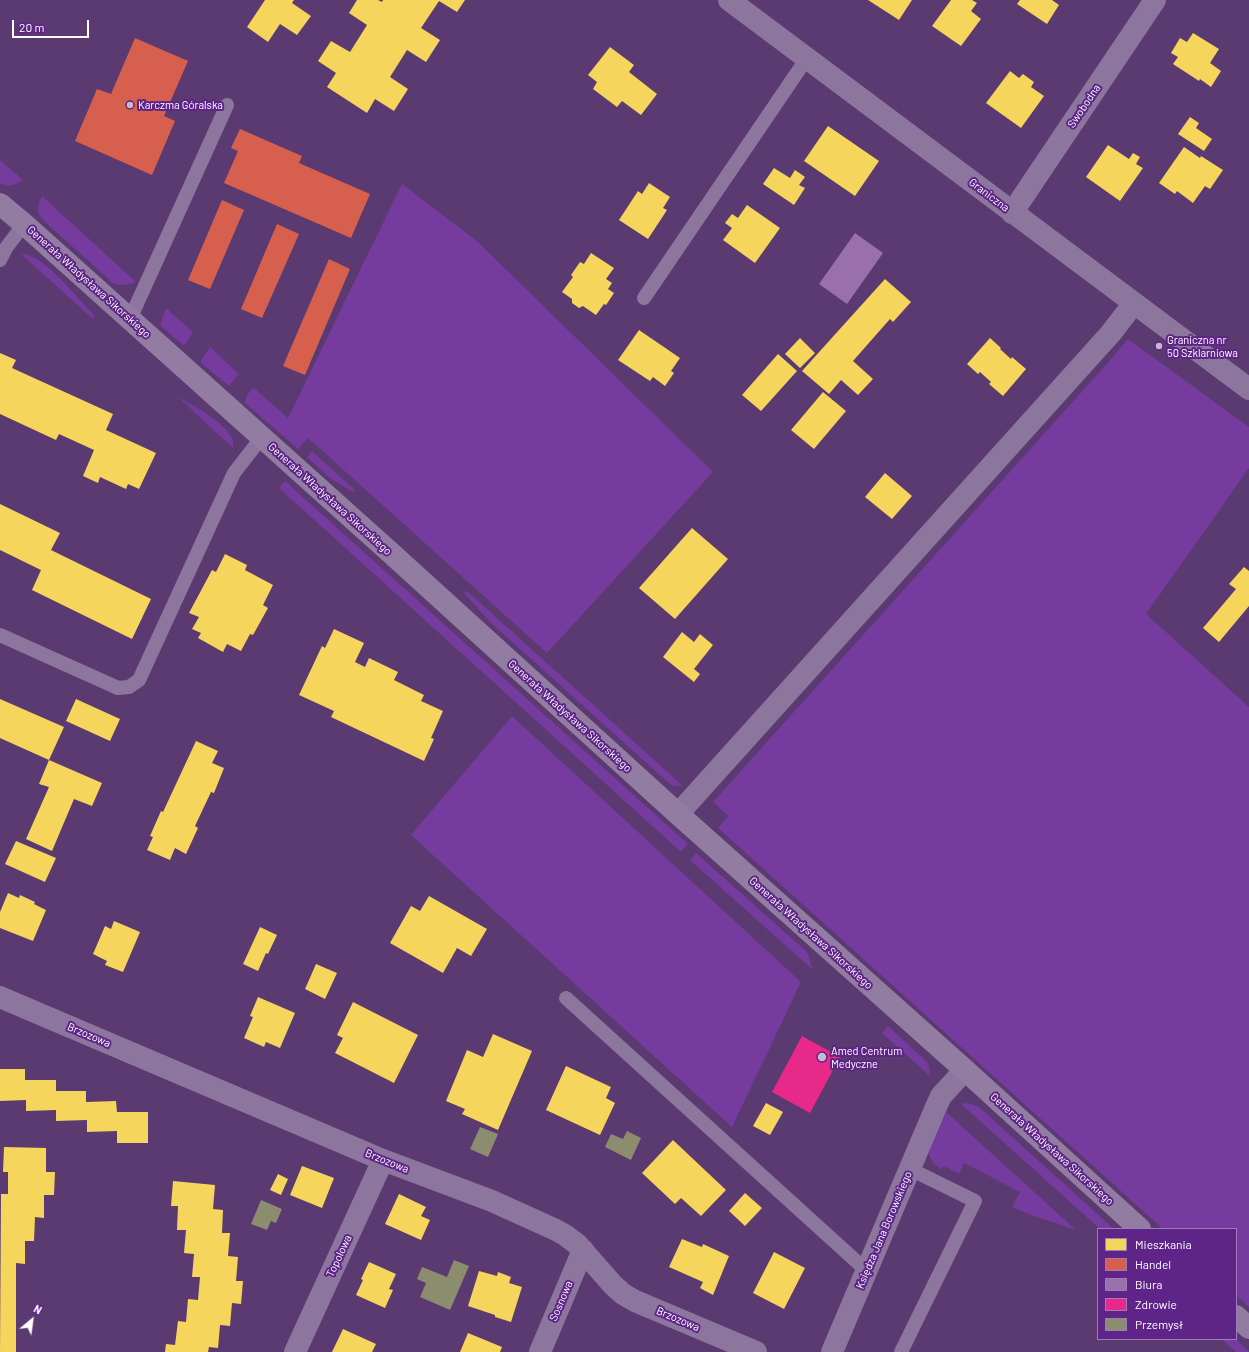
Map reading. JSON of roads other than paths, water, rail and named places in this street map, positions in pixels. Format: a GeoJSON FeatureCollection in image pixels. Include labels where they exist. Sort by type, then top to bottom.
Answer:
{"type":"FeatureCollection","features":[{"type":"Feature","properties":{"kind":"street","name":"Graniczna"},"geometry":{"type":"LineString","coordinates":[[729,0],[1249,389]]}},
{"type":"Feature","properties":{"kind":"street","name":"Swobodna"},"geometry":{"type":"LineString","coordinates":[[1012,213],[1155,0]]}},
{"type":"Feature","properties":{"kind":"street","name":"Generała Władysława Sikorskiego"},"geometry":{"type":"LineString","coordinates":[[0,204],[262,437],[678,814],[965,1070],[1139,1228]]}},
{"type":"Feature","properties":{"kind":"street"},"geometry":{"type":"LineString","coordinates":[[678,814],[1111,333],[1134,303]]}},
{"type":"Feature","properties":{"kind":"street","name":"Brzozowa"},"geometry":{"type":"LineString","coordinates":[[0,997],[383,1160],[525,1215],[565,1234],[583,1250],[613,1285],[623,1294],[635,1301],[756,1352]]}},
{"type":"Feature","properties":{"kind":"street","name":"Księdza Jana Borowskiego"},"geometry":{"type":"LineString","coordinates":[[832,1352],[941,1096],[965,1070]]}},
{"type":"Feature","properties":{"kind":"street","name":"Topolowa"},"geometry":{"type":"LineString","coordinates":[[295,1352],[383,1160]]}},
{"type":"Feature","properties":{"kind":"street","name":"Sosnowa"},"geometry":{"type":"LineString","coordinates":[[540,1352],[583,1250]]}},
{"type":"Feature","properties":{"kind":"street"},"geometry":{"type":"LineString","coordinates":[[1237,1317],[1249,1328]]}},
{"type":"Feature","properties":{"kind":"lane"},"geometry":{"type":"LineString","coordinates":[[644,298],[807,58]]}},
{"type":"Feature","properties":{"kind":"lane"},"geometry":{"type":"LineString","coordinates":[[130,319],[227,106]]}},
{"type":"Feature","properties":{"kind":"lane"},"geometry":{"type":"LineString","coordinates":[[0,260],[6,248],[24,224]]}},
{"type":"Feature","properties":{"kind":"lane"},"geometry":{"type":"LineString","coordinates":[[0,635],[118,688],[129,687],[139,680],[234,473],[262,437]]}},
{"type":"Feature","properties":{"kind":"lane"},"geometry":{"type":"LineString","coordinates":[[566,998],[867,1271]]}},
{"type":"Feature","properties":{"kind":"lane"},"geometry":{"type":"LineString","coordinates":[[901,1352],[975,1201],[910,1169]]}},
{"type":"Feature","properties":{"kind":"place","name":"Karczma Góralska"},"geometry":{"type":"Point","coordinates":[130,105]}},
{"type":"Feature","properties":{"kind":"place","name":"Graniczna nr 50 Szklarniowa"},"geometry":{"type":"Point","coordinates":[1159,346]}},
{"type":"Feature","properties":{"kind":"place","name":"Amed Centrum Medyczne"},"geometry":{"type":"Point","coordinates":[822,1057]}}]}
